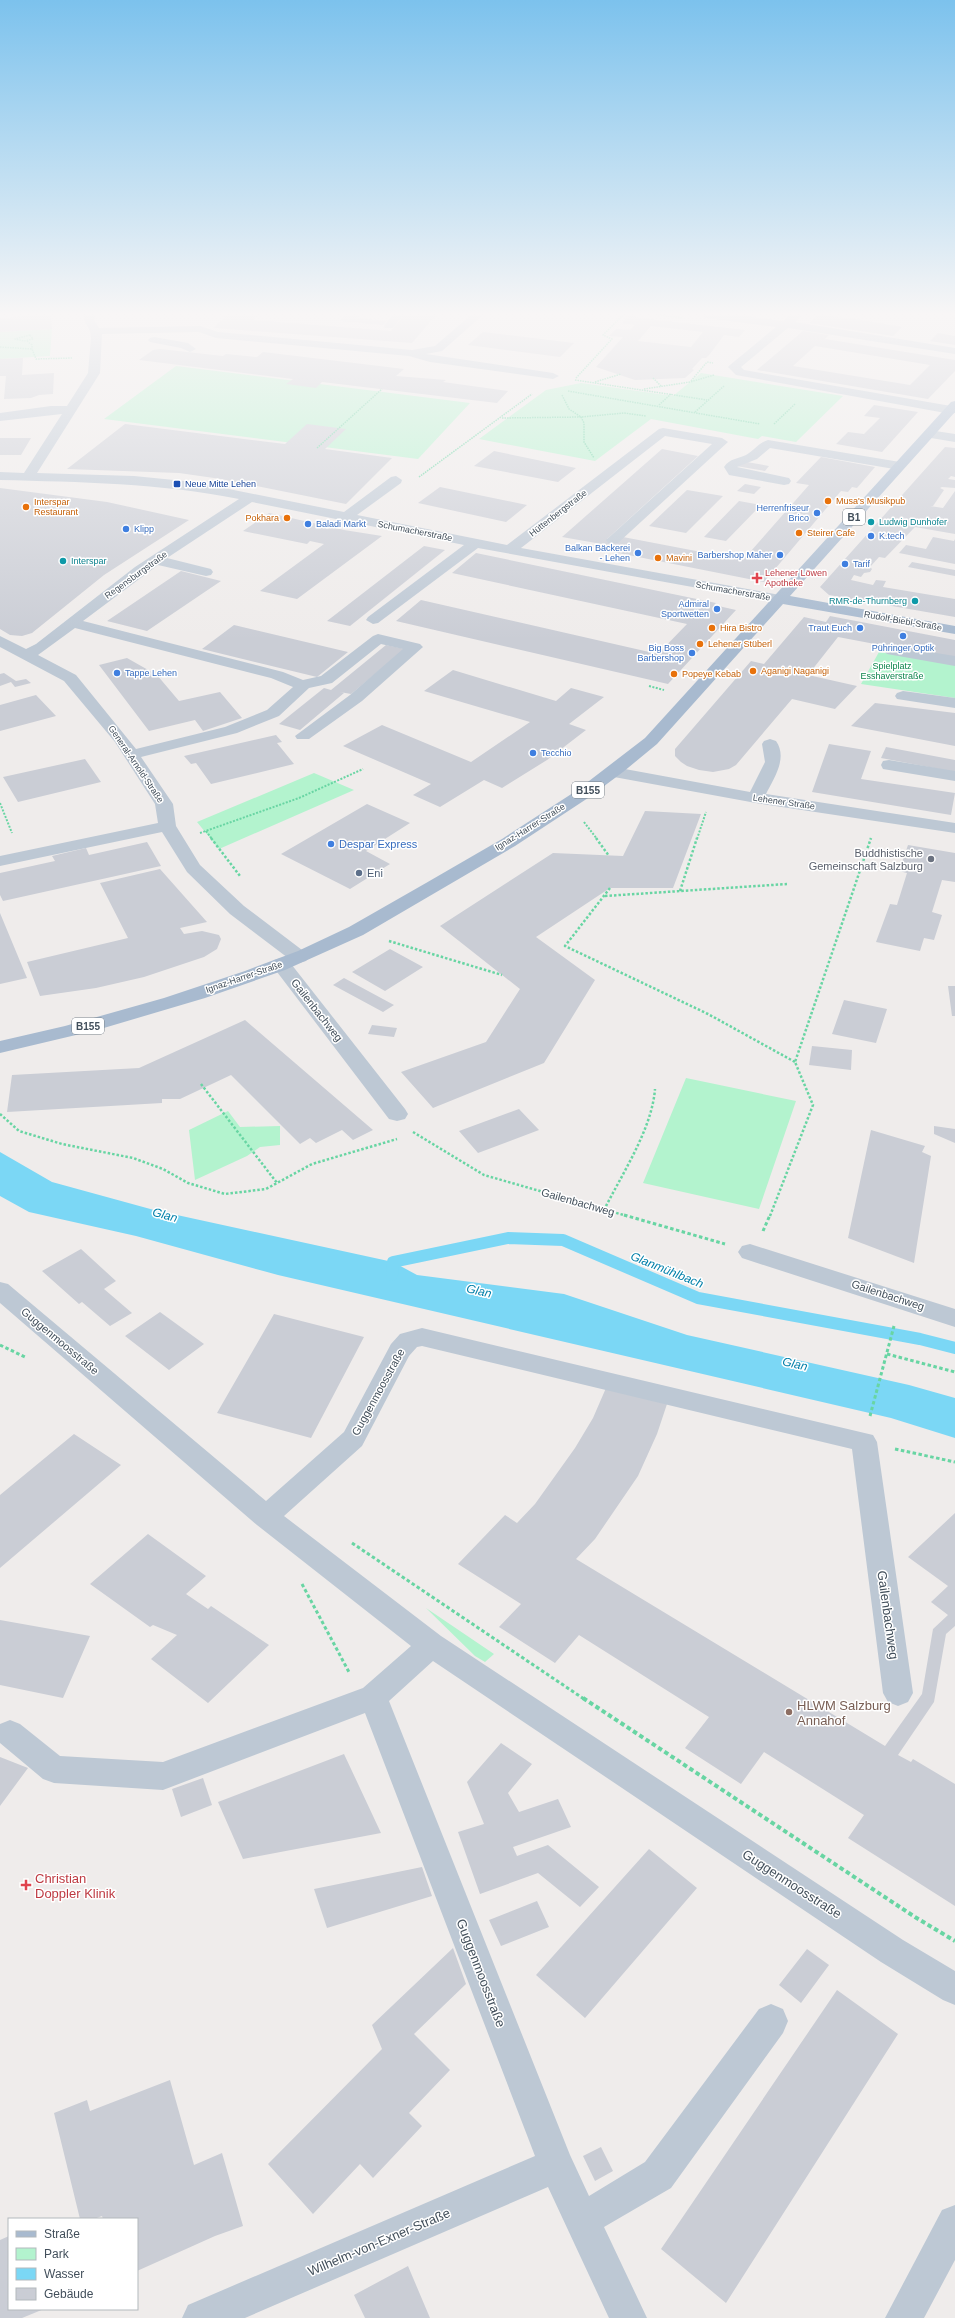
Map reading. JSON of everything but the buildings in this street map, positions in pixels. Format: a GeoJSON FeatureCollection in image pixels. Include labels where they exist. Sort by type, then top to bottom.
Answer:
{"type":"FeatureCollection","features":[{"type":"Feature","properties":{"kind":"main road","name":"Ignaz-Harrer-Straße"},"geometry":{"type":"LineString","coordinates":[[0,1047],[60,1034],[176,1000],[300,957],[356,931],[570,803],[614,772],[652,740],[939,423]]}},
{"type":"Feature","properties":{"kind":"main road","name":"Rudolf-Biebl-Straße"},"geometry":{"type":"LineString","coordinates":[[780,599],[955,630]]}},
{"type":"Feature","properties":{"kind":"street"},"geometry":{"type":"LineString","coordinates":[[28,477],[61,423]]}},
{"type":"Feature","properties":{"kind":"street","name":"Hüttenbergstraße"},"geometry":{"type":"LineString","coordinates":[[510,550],[662,432],[722,442],[586,564]]}},
{"type":"Feature","properties":{"kind":"street"},"geometry":{"type":"LineString","coordinates":[[929,434],[955,438]]}},
{"type":"Feature","properties":{"kind":"street"},"geometry":{"type":"LineString","coordinates":[[784,481],[734,472],[730,467],[737,460],[752,456],[760,447],[768,444],[900,466]]}},
{"type":"Feature","properties":{"kind":"street","name":"Schumacherstraße"},"geometry":{"type":"LineString","coordinates":[[0,476],[134,480],[177,484],[249,498],[279,502],[510,550],[780,599]]}},
{"type":"Feature","properties":{"kind":"street"},"geometry":{"type":"LineString","coordinates":[[346,517],[396,480]]}},
{"type":"Feature","properties":{"kind":"street","name":"Regensburgstraße"},"geometry":{"type":"LineString","coordinates":[[26,655],[41,647],[156,560],[249,498]]}},
{"type":"Feature","properties":{"kind":"street"},"geometry":{"type":"LineString","coordinates":[[373,620],[475,543]]}},
{"type":"Feature","properties":{"kind":"street"},"geometry":{"type":"LineString","coordinates":[[156,560],[206,572]]}},
{"type":"Feature","properties":{"kind":"street"},"geometry":{"type":"LineString","coordinates":[[72,623],[277,675],[296,681],[300,685]]}},
{"type":"Feature","properties":{"kind":"street","name":"General-Arnold-Straße"},"geometry":{"type":"LineString","coordinates":[[0,640],[70,678],[121,739],[164,804],[171,832],[192,868],[237,910],[300,957]]}},
{"type":"Feature","properties":{"kind":"street"},"geometry":{"type":"LineString","coordinates":[[300,685],[326,680],[378,640],[414,647],[356,698],[303,736]]}},
{"type":"Feature","properties":{"kind":"street"},"geometry":{"type":"LineString","coordinates":[[892,651],[955,661]]}},
{"type":"Feature","properties":{"kind":"street"},"geometry":{"type":"LineString","coordinates":[[132,755],[231,730],[273,713],[302,687],[300,685]]}},
{"type":"Feature","properties":{"kind":"street"},"geometry":{"type":"LineString","coordinates":[[904,696],[955,702]]}},
{"type":"Feature","properties":{"kind":"street"},"geometry":{"type":"LineString","coordinates":[[756,798],[773,762],[770,744]]}},
{"type":"Feature","properties":{"kind":"street"},"geometry":{"type":"LineString","coordinates":[[888,765],[955,776]]}},
{"type":"Feature","properties":{"kind":"street","name":"Lehener Straße"},"geometry":{"type":"LineString","coordinates":[[614,772],[756,798],[955,828]]}},
{"type":"Feature","properties":{"kind":"street"},"geometry":{"type":"LineString","coordinates":[[0,860],[171,832]]}},
{"type":"Feature","properties":{"kind":"street","name":"Gailenbachweg"},"geometry":{"type":"LineString","coordinates":[[281,964],[397,1114]]}},
{"type":"Feature","properties":{"kind":"street","name":"Gailenbachweg"},"geometry":{"type":"LineString","coordinates":[[750,1252],[955,1318]]}},
{"type":"Feature","properties":{"kind":"street","name":"Guggenmoosstraße"},"geometry":{"type":"LineString","coordinates":[[0,1290],[266,1517],[431,1645],[886,1946],[955,1989]]}},
{"type":"Feature","properties":{"kind":"street","name":"Guggenmoosstraße"},"geometry":{"type":"LineString","coordinates":[[266,1517],[353,1439],[400,1350],[408,1340],[422,1336],[864,1442]]}},
{"type":"Feature","properties":{"kind":"street","name":"Gailenbachweg"},"geometry":{"type":"LineString","coordinates":[[864,1442],[898,1693]]}},
{"type":"Feature","properties":{"kind":"street"},"geometry":{"type":"LineString","coordinates":[[10,1733],[54,1769],[163,1776],[373,1697],[431,1645]]}},
{"type":"Feature","properties":{"kind":"street","name":"Guggenmoosstraße"},"geometry":{"type":"LineString","coordinates":[[373,1697],[556,2165],[628,2318]]}},
{"type":"Feature","properties":{"kind":"street"},"geometry":{"type":"LineString","coordinates":[[582,2220],[658,2174],[771,2021]]}},
{"type":"Feature","properties":{"kind":"street","name":"Wilhelm-von-Exner-Straße"},"geometry":{"type":"LineString","coordinates":[[201,2318],[244,2310],[556,2165]]}},
{"type":"Feature","properties":{"kind":"street"},"geometry":{"type":"LineString","coordinates":[[904,2318],[955,2223]]}},
{"type":"Feature","properties":{"kind":"path"},"geometry":{"type":"LineString","coordinates":[[317,448],[344,423]]}},
{"type":"Feature","properties":{"kind":"path"},"geometry":{"type":"LineString","coordinates":[[414,481],[495,423]]}},
{"type":"Feature","properties":{"kind":"path"},"geometry":{"type":"LineString","coordinates":[[584,423],[584,442],[596,460]]}},
{"type":"Feature","properties":{"kind":"path"},"geometry":{"type":"LineString","coordinates":[[753,423],[763,425]]}},
{"type":"Feature","properties":{"kind":"path"},"geometry":{"type":"LineString","coordinates":[[771,426],[774,423]]}},
{"type":"Feature","properties":{"kind":"path"},"geometry":{"type":"LineString","coordinates":[[171,832],[206,832],[299,798],[363,769]]}},
{"type":"Feature","properties":{"kind":"path"},"geometry":{"type":"LineString","coordinates":[[0,803],[12,833]]}},
{"type":"Feature","properties":{"kind":"path"},"geometry":{"type":"LineString","coordinates":[[680,891],[707,809]]}},
{"type":"Feature","properties":{"kind":"path"},"geometry":{"type":"LineString","coordinates":[[583,820],[609,856]]}},
{"type":"Feature","properties":{"kind":"path"},"geometry":{"type":"LineString","coordinates":[[206,832],[242,878]]}},
{"type":"Feature","properties":{"kind":"path"},"geometry":{"type":"LineString","coordinates":[[795,1062],[822,988],[832,948],[874,832]]}},
{"type":"Feature","properties":{"kind":"path"},"geometry":{"type":"LineString","coordinates":[[604,896],[787,884]]}},
{"type":"Feature","properties":{"kind":"path"},"geometry":{"type":"LineString","coordinates":[[610,888],[565,946],[714,1017],[795,1062],[813,1105],[777,1201],[750,1252]]}},
{"type":"Feature","properties":{"kind":"path"},"geometry":{"type":"LineString","coordinates":[[356,931],[502,975]]}},
{"type":"Feature","properties":{"kind":"path"},"geometry":{"type":"LineString","coordinates":[[201,1084],[277,1183]]}},
{"type":"Feature","properties":{"kind":"path"},"geometry":{"type":"LineString","coordinates":[[604,1210],[649,1115],[656,1096],[655,1089]]}},
{"type":"Feature","properties":{"kind":"path"},"geometry":{"type":"LineString","coordinates":[[0,1114],[19,1131],[62,1144],[133,1158],[162,1169],[188,1183],[225,1194],[266,1189],[312,1164],[400,1138]]}},
{"type":"Feature","properties":{"kind":"path","name":"Gailenbachweg"},"geometry":{"type":"LineString","coordinates":[[397,1114],[415,1134],[484,1175],[750,1252]]}},
{"type":"Feature","properties":{"kind":"path"},"geometry":{"type":"LineString","coordinates":[[408,1136],[415,1134]]}},
{"type":"Feature","properties":{"kind":"path"},"geometry":{"type":"LineString","coordinates":[[870,1417],[893,1329]]}},
{"type":"Feature","properties":{"kind":"path"},"geometry":{"type":"LineString","coordinates":[[0,1345],[27,1358]]}},
{"type":"Feature","properties":{"kind":"path"},"geometry":{"type":"LineString","coordinates":[[887,1354],[955,1372]]}},
{"type":"Feature","properties":{"kind":"path"},"geometry":{"type":"LineString","coordinates":[[864,1442],[955,1462]]}},
{"type":"Feature","properties":{"kind":"path"},"geometry":{"type":"LineString","coordinates":[[345,1539],[482,1632],[914,1917],[955,1941]]}},
{"type":"Feature","properties":{"kind":"path"},"geometry":{"type":"LineString","coordinates":[[300,1580],[359,1691],[373,1697]]}},
{"type":"Feature","properties":{"kind":"green space"},"geometry":{"type":"Polygon","coordinates":[[[137,423],[451,423],[418,459],[137,423]]]}},
{"type":"Feature","properties":{"kind":"green space"},"geometry":{"type":"Polygon","coordinates":[[[501,423],[645,423],[595,461],[479,439],[501,423]]]}},
{"type":"Feature","properties":{"kind":"green space"},"geometry":{"type":"Polygon","coordinates":[[[673,423],[815,423],[796,442],[762,436],[758,439],[673,423]]]}},
{"type":"Feature","properties":{"kind":"green space","name":"Spielplatz Esshaverstraße"},"geometry":{"type":"Polygon","coordinates":[[[879,652],[955,664],[955,698],[861,684],[879,652]]]}},
{"type":"Feature","properties":{"kind":"green space"},"geometry":{"type":"Polygon","coordinates":[[[314,773],[354,790],[219,849],[197,822],[314,773]]]}},
{"type":"Feature","properties":{"kind":"green space"},"geometry":{"type":"Polygon","coordinates":[[[686,1078],[796,1101],[759,1209],[643,1183],[686,1078]]]}},
{"type":"Feature","properties":{"kind":"green space"},"geometry":{"type":"Polygon","coordinates":[[[228,1111],[240,1127],[280,1126],[280,1145],[260,1147],[247,1156],[195,1180],[189,1130],[228,1111]]]}},
{"type":"Feature","properties":{"kind":"green space"},"geometry":{"type":"Polygon","coordinates":[[[426,1608],[494,1654],[485,1662],[475,1656],[426,1608]]]}},
{"type":"Feature","properties":{"kind":"water","name":"Glan"},"geometry":{"type":"Polygon","coordinates":[[[0,1152],[52,1182],[154,1210],[393,1262],[417,1275],[564,1294],[687,1335],[909,1385],[955,1398],[955,1438],[891,1418],[278,1275],[136,1236],[29,1212],[0,1196],[0,1152]]]}},
{"type":"Feature","properties":{"kind":"waterway","name":"Glanmühlbach"},"geometry":{"type":"LineString","coordinates":[[392,1275],[393,1262],[508,1238],[563,1240],[698,1298],[920,1339],[955,1348]]}},
{"type":"Feature","properties":{"kind":"place","name":"Neue Mitte Lehen"},"geometry":{"type":"Point","coordinates":[177,484]}},
{"type":"Feature","properties":{"kind":"place","name":"Musa's Musikpub"},"geometry":{"type":"Point","coordinates":[828,501]}},
{"type":"Feature","properties":{"kind":"place","name":"Interspar Restaurant"},"geometry":{"type":"Point","coordinates":[26,507]}},
{"type":"Feature","properties":{"kind":"place","name":"Herrenfriseur Brico"},"geometry":{"type":"Point","coordinates":[817,513]}},
{"type":"Feature","properties":{"kind":"place","name":"Pokhara"},"geometry":{"type":"Point","coordinates":[287,518]}},
{"type":"Feature","properties":{"kind":"place","name":"Ludwig Dunhofer"},"geometry":{"type":"Point","coordinates":[871,522]}},
{"type":"Feature","properties":{"kind":"place","name":"Baladi Markt"},"geometry":{"type":"Point","coordinates":[308,524]}},
{"type":"Feature","properties":{"kind":"place","name":"Klipp"},"geometry":{"type":"Point","coordinates":[126,529]}},
{"type":"Feature","properties":{"kind":"place","name":"Steirer Cafe"},"geometry":{"type":"Point","coordinates":[799,533]}},
{"type":"Feature","properties":{"kind":"place","name":"K.tech"},"geometry":{"type":"Point","coordinates":[871,536]}},
{"type":"Feature","properties":{"kind":"place","name":"Balkan Bäckerei - Lehen"},"geometry":{"type":"Point","coordinates":[638,553]}},
{"type":"Feature","properties":{"kind":"place","name":"Barbershop Maher"},"geometry":{"type":"Point","coordinates":[780,555]}},
{"type":"Feature","properties":{"kind":"place","name":"Mavini"},"geometry":{"type":"Point","coordinates":[658,558]}},
{"type":"Feature","properties":{"kind":"place","name":"Interspar"},"geometry":{"type":"Point","coordinates":[63,561]}},
{"type":"Feature","properties":{"kind":"place","name":"Tarif"},"geometry":{"type":"Point","coordinates":[845,564]}},
{"type":"Feature","properties":{"kind":"place","name":"Lehener Löwen Apotheke"},"geometry":{"type":"Point","coordinates":[757,578]}},
{"type":"Feature","properties":{"kind":"place","name":"RMR-de-Thurnberg"},"geometry":{"type":"Point","coordinates":[915,601]}},
{"type":"Feature","properties":{"kind":"place","name":"Admiral Sportwetten"},"geometry":{"type":"Point","coordinates":[717,609]}},
{"type":"Feature","properties":{"kind":"place","name":"Hira Bistro"},"geometry":{"type":"Point","coordinates":[712,628]}},
{"type":"Feature","properties":{"kind":"place","name":"Traut Euch"},"geometry":{"type":"Point","coordinates":[860,628]}},
{"type":"Feature","properties":{"kind":"place","name":"Pühringer Optik"},"geometry":{"type":"Point","coordinates":[903,636]}},
{"type":"Feature","properties":{"kind":"place","name":"Lehener Stüberl"},"geometry":{"type":"Point","coordinates":[700,644]}},
{"type":"Feature","properties":{"kind":"place","name":"Big Boss Barbershop"},"geometry":{"type":"Point","coordinates":[692,653]}},
{"type":"Feature","properties":{"kind":"place","name":"Aganigi Naganigi"},"geometry":{"type":"Point","coordinates":[753,671]}},
{"type":"Feature","properties":{"kind":"place","name":"Tappe Lehen"},"geometry":{"type":"Point","coordinates":[117,673]}},
{"type":"Feature","properties":{"kind":"place","name":"Popeye Kebab"},"geometry":{"type":"Point","coordinates":[674,674]}},
{"type":"Feature","properties":{"kind":"place","name":"Tecchio"},"geometry":{"type":"Point","coordinates":[533,753]}},
{"type":"Feature","properties":{"kind":"place","name":"Despar Express"},"geometry":{"type":"Point","coordinates":[331,844]}},
{"type":"Feature","properties":{"kind":"place","name":"Buddhistische Gemeinschaft Salzburg"},"geometry":{"type":"Point","coordinates":[931,859]}},
{"type":"Feature","properties":{"kind":"place","name":"Eni"},"geometry":{"type":"Point","coordinates":[359,873]}},
{"type":"Feature","properties":{"kind":"place","name":"HLWM Salzburg Annahof"},"geometry":{"type":"Point","coordinates":[789,1712]}},
{"type":"Feature","properties":{"kind":"place","name":"Christian Doppler Klinik"},"geometry":{"type":"Point","coordinates":[26,1885]}}]}
